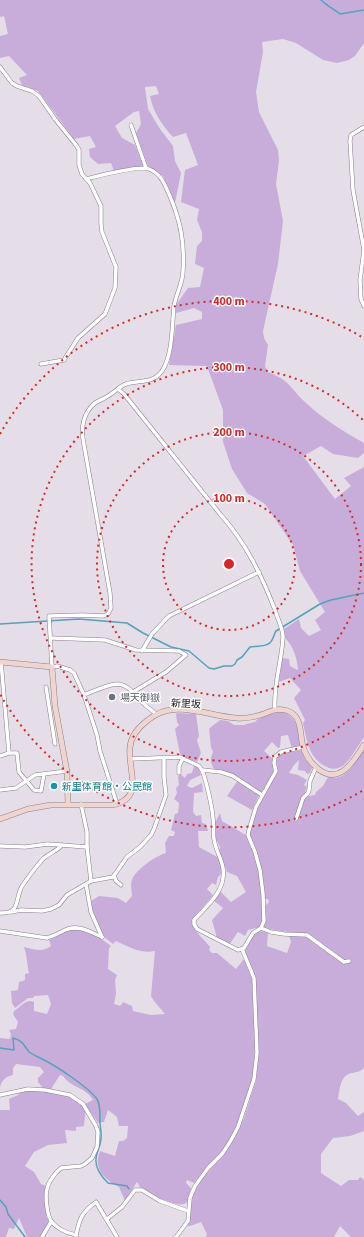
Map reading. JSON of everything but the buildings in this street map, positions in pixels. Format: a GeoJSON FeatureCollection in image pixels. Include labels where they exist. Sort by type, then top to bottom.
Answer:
{"type":"FeatureCollection","features":[{"type":"Feature","properties":{"kind":"main road"},"geometry":{"type":"LineString","coordinates":[[0,662],[52,667],[55,706],[67,771],[68,804]]}},
{"type":"Feature","properties":{"kind":"main road"},"geometry":{"type":"LineString","coordinates":[[275,710],[280,709],[290,712],[296,717],[303,747],[308,757],[316,767],[322,771],[330,774],[341,772],[348,767],[364,746]]}},
{"type":"Feature","properties":{"kind":"main road","name":"新里坂"},"geometry":{"type":"LineString","coordinates":[[118,804],[128,798],[132,790],[133,780],[130,747],[132,739],[140,728],[156,714],[171,710],[184,710],[241,718],[256,717],[275,710]]}},
{"type":"Feature","properties":{"kind":"main road"},"geometry":{"type":"LineString","coordinates":[[0,819],[36,808],[68,804],[118,804]]}},
{"type":"Feature","properties":{"kind":"street"},"geometry":{"type":"LineString","coordinates":[[0,67],[12,83],[32,91],[42,99],[55,120],[76,145],[80,156],[79,165],[82,174],[90,183],[101,206],[102,232],[116,267],[115,288],[105,314],[78,338],[64,360],[42,364]]}},
{"type":"Feature","properties":{"kind":"street"},"geometry":{"type":"LineString","coordinates":[[131,125],[146,168]]}},
{"type":"Feature","properties":{"kind":"street"},"geometry":{"type":"LineString","coordinates":[[364,127],[351,136],[350,141],[353,190],[364,250],[360,280],[361,299],[364,306]]}},
{"type":"Feature","properties":{"kind":"street"},"geometry":{"type":"LineString","coordinates":[[86,179],[146,168],[157,173],[162,177],[176,210],[182,235],[183,272],[174,305],[173,332],[164,367],[158,376],[152,380],[126,384],[118,389],[91,407],[84,420],[82,433],[111,608],[108,614],[103,616],[49,616],[52,667],[57,666],[70,670],[74,673],[84,695],[97,735],[100,751],[118,804]]}},
{"type":"Feature","properties":{"kind":"street"},"geometry":{"type":"LineString","coordinates":[[118,389],[124,394],[234,530],[248,550],[259,572],[266,587],[283,635],[276,684],[275,710]]}},
{"type":"Feature","properties":{"kind":"street"},"geometry":{"type":"LineString","coordinates":[[142,651],[152,634],[169,616],[259,572]]}},
{"type":"Feature","properties":{"kind":"street"},"geometry":{"type":"LineString","coordinates":[[51,638],[105,640],[136,650],[179,651],[186,655],[166,672],[133,692]]}},
{"type":"Feature","properties":{"kind":"street"},"geometry":{"type":"LineString","coordinates":[[0,662],[10,753]]}},
{"type":"Feature","properties":{"kind":"street"},"geometry":{"type":"LineString","coordinates":[[84,695],[118,684],[133,692],[156,714]]}},
{"type":"Feature","properties":{"kind":"street"},"geometry":{"type":"LineString","coordinates":[[46,687],[55,744]]}},
{"type":"Feature","properties":{"kind":"street"},"geometry":{"type":"LineString","coordinates":[[52,731],[58,726]]}},
{"type":"Feature","properties":{"kind":"street"},"geometry":{"type":"LineString","coordinates":[[130,759],[180,757],[199,766],[202,770],[213,817],[216,850],[224,872],[221,885],[212,900],[194,920],[194,924],[197,929],[238,950],[244,948],[253,933],[261,928],[264,921],[260,870],[248,835],[256,807],[276,771],[275,758],[281,752],[303,747]]}},
{"type":"Feature","properties":{"kind":"street"},"geometry":{"type":"LineString","coordinates":[[0,756],[10,753],[17,753],[19,772],[34,790],[41,791],[44,774]]}},
{"type":"Feature","properties":{"kind":"street"},"geometry":{"type":"LineString","coordinates":[[0,913],[21,910],[42,911],[51,909],[59,905],[66,895],[91,881],[114,875],[127,857],[140,847],[151,835],[154,829],[166,795],[164,757]]}},
{"type":"Feature","properties":{"kind":"street"},"geometry":{"type":"LineString","coordinates":[[179,773],[179,766],[183,758]]}},
{"type":"Feature","properties":{"kind":"street"},"geometry":{"type":"LineString","coordinates":[[296,820],[304,798],[308,793],[310,780],[316,767]]}},
{"type":"Feature","properties":{"kind":"street"},"geometry":{"type":"LineString","coordinates":[[202,770],[221,772],[233,776],[262,795]]}},
{"type":"Feature","properties":{"kind":"street"},"geometry":{"type":"LineString","coordinates":[[0,790],[16,788],[35,775],[67,771]]}},
{"type":"Feature","properties":{"kind":"street"},"geometry":{"type":"LineString","coordinates":[[81,804],[87,832],[87,847],[91,881]]}},
{"type":"Feature","properties":{"kind":"street"},"geometry":{"type":"LineString","coordinates":[[0,846],[25,847],[48,844],[87,847]]}},
{"type":"Feature","properties":{"kind":"street"},"geometry":{"type":"LineString","coordinates":[[11,912],[15,907],[22,888],[44,858],[60,848],[62,845]]}},
{"type":"Feature","properties":{"kind":"street"},"geometry":{"type":"LineString","coordinates":[[114,875],[116,881],[121,885]]}},
{"type":"Feature","properties":{"kind":"street"},"geometry":{"type":"LineString","coordinates":[[0,930],[47,938],[72,927],[102,937],[91,912],[86,884]]}},
{"type":"Feature","properties":{"kind":"street"},"geometry":{"type":"LineString","coordinates":[[261,928],[271,932],[284,934],[307,935],[344,962],[349,961]]}},
{"type":"Feature","properties":{"kind":"street"},"geometry":{"type":"LineString","coordinates":[[176,1237],[188,1220],[190,1198],[195,1186],[208,1168],[222,1154],[238,1128],[254,1079],[257,1053],[254,978],[242,949]]}},
{"type":"Feature","properties":{"kind":"street"},"geometry":{"type":"LineString","coordinates":[[0,1095],[28,1089],[45,1090],[70,1095],[83,1104],[98,1132],[96,1148],[92,1158],[81,1166],[61,1168],[56,1172],[47,1188],[49,1217],[51,1222],[64,1232],[76,1236],[82,1214],[96,1202],[117,1237]]}},
{"type":"Feature","properties":{"kind":"street"},"geometry":{"type":"LineString","coordinates":[[107,1219],[122,1207],[135,1190],[142,1190],[160,1201],[188,1211]]}},
{"type":"Feature","properties":{"kind":"street"},"geometry":{"type":"LineString","coordinates":[[42,1237],[51,1222]]}},
{"type":"Feature","properties":{"kind":"shaded area"},"geometry":{"type":"Polygon","coordinates":[[[0,0],[364,0],[364,43],[355,56],[349,60],[337,63],[323,60],[296,43],[283,39],[262,42],[263,52],[256,92],[259,112],[278,150],[279,161],[276,184],[283,221],[278,264],[263,331],[264,338],[268,345],[265,366],[267,372],[289,384],[305,402],[319,414],[364,443],[364,453],[358,458],[333,454],[321,446],[303,456],[335,499],[351,486],[344,478],[364,467],[364,737],[350,759],[344,765],[336,769],[329,768],[321,764],[310,749],[304,730],[303,723],[305,720],[294,698],[301,690],[290,678],[279,682],[282,658],[289,659],[290,666],[298,670],[297,661],[291,645],[285,638],[284,629],[299,619],[301,628],[309,636],[321,630],[315,620],[325,612],[300,571],[293,545],[265,504],[247,493],[232,469],[223,442],[223,410],[207,366],[169,365],[176,325],[202,319],[202,312],[194,308],[176,313],[176,305],[188,288],[200,287],[204,268],[195,264],[197,246],[202,241],[202,232],[197,220],[199,209],[181,202],[185,170],[198,165],[186,133],[173,137],[158,118],[151,102],[150,96],[159,94],[156,86],[145,87],[148,109],[160,129],[173,146],[175,161],[181,173],[175,203],[163,176],[148,166],[136,133],[141,124],[139,111],[134,112],[115,126],[122,138],[135,145],[143,166],[114,171],[111,163],[98,164],[90,157],[89,149],[96,147],[90,136],[74,139],[38,91],[22,85],[19,78],[27,75],[9,56],[0,58],[0,36],[8,34],[4,16],[0,17],[0,0]]]}},
{"type":"Feature","properties":{"kind":"shaded area"},"geometry":{"type":"Polygon","coordinates":[[[283,712],[292,718],[297,726],[300,746],[292,749],[288,735],[281,736],[280,747],[278,748],[272,742],[264,751],[273,759],[273,774],[261,793],[233,774],[214,769],[211,760],[213,752],[209,729],[211,726],[220,720],[228,721],[234,725],[245,725],[255,722],[264,716],[283,712]]]}},
{"type":"Feature","properties":{"kind":"shaded area"},"geometry":{"type":"Polygon","coordinates":[[[177,713],[196,714],[199,736],[197,740],[201,753],[197,762],[180,754],[175,729],[179,725],[177,722],[177,713]]]}},
{"type":"Feature","properties":{"kind":"shaded area"},"geometry":{"type":"Polygon","coordinates":[[[302,750],[305,759],[312,768],[310,773],[307,774],[305,771],[298,770],[299,760],[289,773],[298,775],[307,780],[304,785],[307,787],[305,792],[309,796],[315,795],[316,792],[323,786],[328,777],[335,778],[345,774],[364,750],[364,1068],[360,1071],[345,1076],[341,1083],[338,1099],[346,1103],[358,1116],[364,1112],[364,1131],[350,1136],[333,1138],[321,1154],[321,1173],[341,1186],[349,1180],[358,1180],[360,1177],[364,1180],[364,1237],[351,1237],[340,1226],[334,1237],[206,1237],[207,1234],[201,1222],[187,1226],[190,1221],[191,1200],[200,1180],[223,1156],[235,1137],[243,1121],[256,1081],[259,1053],[255,978],[244,950],[255,933],[258,932],[268,933],[267,946],[287,953],[291,942],[288,932],[263,927],[264,907],[269,902],[268,899],[265,899],[250,836],[250,830],[257,809],[277,771],[276,758],[282,754],[302,750]]]}},
{"type":"Feature","properties":{"kind":"shaded area"},"geometry":{"type":"Polygon","coordinates":[[[194,766],[198,767],[201,775],[190,780],[187,786],[192,788],[202,783],[203,792],[194,793],[193,812],[196,816],[201,815],[202,823],[206,824],[208,831],[198,831],[199,847],[219,858],[223,872],[218,877],[216,885],[212,883],[207,889],[213,895],[192,920],[194,928],[210,947],[209,950],[212,953],[217,953],[236,969],[244,959],[252,979],[255,1045],[253,1077],[241,1118],[229,1141],[220,1154],[194,1183],[187,1180],[186,1183],[191,1188],[189,1198],[186,1203],[177,1204],[163,1200],[143,1190],[137,1182],[125,1201],[119,1187],[109,1181],[101,1173],[98,1157],[100,1151],[115,1156],[119,1141],[123,1141],[127,1138],[128,1126],[119,1126],[117,1117],[108,1110],[104,1122],[98,1123],[85,1104],[93,1100],[86,1092],[70,1083],[63,1076],[60,1075],[51,1089],[43,1088],[38,1082],[38,1078],[44,1072],[40,1067],[16,1064],[13,1068],[13,1075],[4,1079],[0,1087],[0,1038],[10,1039],[11,1034],[9,1030],[16,1029],[18,1022],[13,1014],[14,1011],[24,1004],[29,1001],[34,1002],[34,1011],[47,1014],[51,1004],[48,995],[28,998],[15,1008],[12,1003],[11,991],[18,990],[19,982],[25,980],[25,974],[29,973],[24,947],[38,950],[48,948],[51,946],[49,940],[71,929],[87,932],[98,937],[111,946],[109,948],[108,969],[117,975],[115,980],[116,994],[114,1004],[120,1006],[123,1002],[132,1006],[133,1011],[151,1015],[165,1014],[151,996],[155,951],[140,951],[116,941],[113,944],[103,936],[91,909],[91,901],[99,896],[118,898],[126,903],[132,896],[131,882],[137,872],[152,860],[166,853],[165,843],[169,836],[174,836],[175,832],[171,830],[175,814],[178,813],[179,803],[174,799],[177,793],[176,788],[179,785],[178,777],[180,774],[185,778],[187,774],[192,773],[194,766]]]}},
{"type":"Feature","properties":{"kind":"shaded area"},"geometry":{"type":"Polygon","coordinates":[[[238,780],[259,795],[252,810],[227,796],[238,780]]]}},
{"type":"Feature","properties":{"kind":"shaded area"},"geometry":{"type":"Polygon","coordinates":[[[220,813],[222,821],[246,835],[254,852],[259,871],[263,921],[260,927],[248,930],[245,936],[238,932],[229,945],[217,938],[212,920],[223,908],[213,900],[220,891],[231,902],[246,892],[237,876],[227,872],[219,851],[220,847],[215,837],[215,823],[220,813]]]}},
{"type":"Feature","properties":{"kind":"shaded area"},"geometry":{"type":"Polygon","coordinates":[[[28,1091],[60,1094],[76,1100],[82,1104],[85,1110],[84,1126],[76,1127],[76,1131],[65,1130],[67,1143],[48,1145],[34,1152],[25,1166],[34,1172],[41,1184],[46,1186],[46,1216],[49,1222],[40,1237],[27,1237],[19,1218],[14,1229],[9,1228],[6,1237],[0,1237],[0,1110],[10,1110],[9,1099],[18,1095],[19,1093],[28,1091]]]}},
{"type":"Feature","properties":{"kind":"waterway"},"geometry":{"type":"LineString","coordinates":[[321,0],[340,14],[364,10]]}},
{"type":"Feature","properties":{"kind":"waterway"},"geometry":{"type":"LineString","coordinates":[[0,624],[79,619],[127,623],[171,647],[189,651],[209,668],[214,669],[224,666],[232,666],[250,647],[268,644],[272,640],[276,631],[320,604],[331,600],[364,593]]}},
{"type":"Feature","properties":{"kind":"waterway"},"geometry":{"type":"LineString","coordinates":[[0,1048],[14,1050],[13,1038],[19,1040],[29,1052],[79,1082],[97,1099],[100,1110],[101,1135],[96,1156],[98,1169],[108,1183],[127,1186],[129,1189]]}},
{"type":"Feature","properties":{"kind":"waterway"},"geometry":{"type":"LineString","coordinates":[[0,1200],[6,1207],[8,1214],[25,1237]]}},
{"type":"Feature","properties":{"kind":"place","name":"場天御嶽"},"geometry":{"type":"Point","coordinates":[112,697]}},
{"type":"Feature","properties":{"kind":"place","name":"新里体育館・公民館"},"geometry":{"type":"Point","coordinates":[54,786]}}]}
